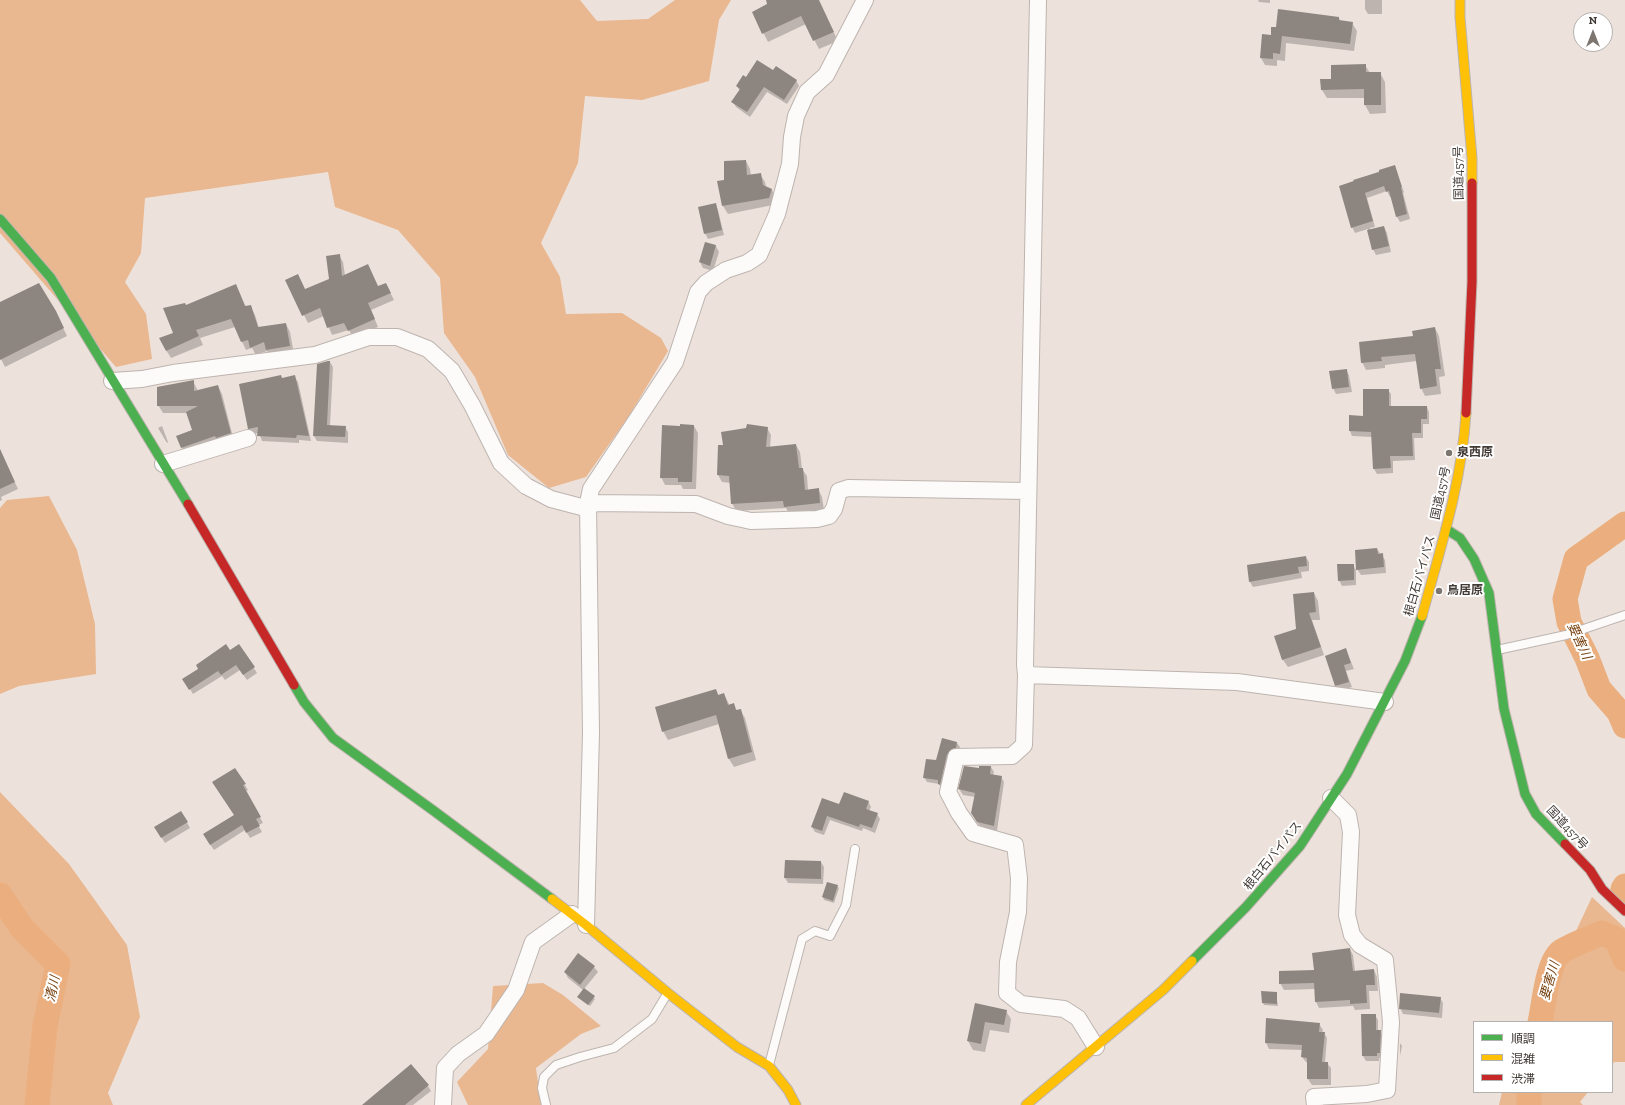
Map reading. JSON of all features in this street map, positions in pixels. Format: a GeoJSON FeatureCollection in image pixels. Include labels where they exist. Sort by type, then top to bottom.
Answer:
{"type":"FeatureCollection","features":[{"type":"Feature","properties":{"kind":"main road","name":"国道457号"},"geometry":{"type":"LineString","coordinates":[[1460,0],[1460,17],[1472,158],[1472,282],[1465,425],[1459,468],[1446,529],[1460,538],[1474,559],[1488,593],[1492,612],[1504,710],[1525,794],[1536,814],[1586,866],[1602,889],[1625,911]]}},
{"type":"Feature","properties":{"kind":"main road"},"geometry":{"type":"LineString","coordinates":[[0,219],[51,278],[304,702],[333,738],[572,914],[668,993],[737,1047],[769,1066],[788,1090],[796,1105]]}},
{"type":"Feature","properties":{"kind":"main road","name":"根白石バイパス"},"geometry":{"type":"LineString","coordinates":[[1026,1105],[1163,990],[1246,908],[1300,846],[1347,774],[1405,661],[1419,626],[1446,529]]}},
{"type":"Feature","properties":{"kind":"street"},"geometry":{"type":"LineString","coordinates":[[586,925],[590,733],[588,506],[591,489],[675,362],[685,327],[698,292],[706,283],[726,270],[748,263],[759,254],[779,207],[790,164],[792,137],[796,116],[807,92],[826,75],[865,0]]}},
{"type":"Feature","properties":{"kind":"street"},"geometry":{"type":"LineString","coordinates":[[1038,0],[1027,491],[1024,745],[1012,756],[956,757],[948,792],[959,813],[973,833],[1015,845],[1019,878],[1018,912],[1008,962],[1007,992],[1021,1004],[1064,1009],[1078,1018],[1096,1046]]}},
{"type":"Feature","properties":{"kind":"street"},"geometry":{"type":"LineString","coordinates":[[112,381],[142,379],[173,373],[315,355],[369,337],[397,337],[428,349],[452,371],[472,405],[501,463],[526,486],[551,499],[588,506],[696,504],[728,516],[751,521],[817,518],[829,516],[834,509],[839,491],[848,488],[1027,491]]}},
{"type":"Feature","properties":{"kind":"street"},"geometry":{"type":"LineString","coordinates":[[163,464],[248,438]]}},
{"type":"Feature","properties":{"kind":"street"},"geometry":{"type":"LineString","coordinates":[[1026,676],[1237,682],[1385,702]]}},
{"type":"Feature","properties":{"kind":"street"},"geometry":{"type":"LineString","coordinates":[[1315,1105],[1314,1097],[1356,1100],[1387,1090],[1391,1022],[1385,960],[1360,945],[1352,935],[1348,915],[1351,832],[1348,815],[1331,798]]}},
{"type":"Feature","properties":{"kind":"street"},"geometry":{"type":"LineString","coordinates":[[443,1105],[445,1068],[458,1054],[486,1034],[516,990],[533,942],[572,914]]}},
{"type":"Feature","properties":{"kind":"lane"},"geometry":{"type":"LineString","coordinates":[[1496,650],[1566,635],[1625,615]]}},
{"type":"Feature","properties":{"kind":"lane"},"geometry":{"type":"LineString","coordinates":[[769,1066],[802,939],[815,931],[830,936],[846,905],[855,849]]}},
{"type":"Feature","properties":{"kind":"lane"},"geometry":{"type":"LineString","coordinates":[[546,1105],[542,1088],[544,1077],[556,1065],[614,1048],[652,1019],[668,993]]}},
{"type":"Feature","properties":{"kind":"shaded area"},"geometry":{"type":"Polygon","coordinates":[[[0,0],[580,0],[597,21],[648,19],[675,0],[731,0],[719,20],[709,81],[642,100],[585,96],[578,163],[541,243],[560,277],[566,314],[622,313],[661,338],[668,351],[629,416],[586,477],[549,488],[508,455],[475,377],[444,333],[440,278],[398,230],[335,207],[328,172],[145,198],[141,253],[125,282],[146,314],[152,359],[116,367],[0,233],[0,0]]]}},
{"type":"Feature","properties":{"kind":"shaded area"},"geometry":{"type":"Polygon","coordinates":[[[49,496],[77,550],[95,624],[96,674],[19,686],[0,694],[0,508],[7,500],[49,496]]]}},
{"type":"Feature","properties":{"kind":"shaded area"},"geometry":{"type":"Polygon","coordinates":[[[0,792],[69,864],[127,945],[140,1017],[108,1093],[113,1105],[0,1105],[0,792]]]}},
{"type":"Feature","properties":{"kind":"shaded area"},"geometry":{"type":"Polygon","coordinates":[[[1592,897],[1625,928],[1625,1062],[1614,1062],[1613,1064],[1613,1021],[1533,1021],[1592,897]]]}},
{"type":"Feature","properties":{"kind":"shaded area"},"geometry":{"type":"Polygon","coordinates":[[[543,983],[563,995],[601,1026],[581,1034],[536,1068],[541,1105],[468,1105],[457,1082],[488,1049],[493,986],[543,983]]]}},
{"type":"Feature","properties":{"kind":"shaded area"},"geometry":{"type":"Polygon","coordinates":[[[1502,1093],[1587,1093],[1580,1102],[1583,1105],[1499,1105],[1502,1093]]]}},
{"type":"Feature","properties":{"kind":"building"},"geometry":{"type":"Polygon","coordinates":[[[766,0],[819,0],[834,32],[813,41],[801,16],[762,34],[752,12],[767,4],[766,0]]]}},
{"type":"Feature","properties":{"kind":"building"},"geometry":{"type":"Polygon","coordinates":[[[1278,9],[1339,17],[1339,20],[1353,22],[1350,44],[1282,36],[1280,54],[1273,53],[1273,59],[1260,58],[1262,34],[1271,35],[1271,27],[1276,27],[1278,9]]]}},
{"type":"Feature","properties":{"kind":"building"},"geometry":{"type":"Polygon","coordinates":[[[757,60],[773,70],[776,66],[797,80],[784,100],[764,87],[747,112],[731,102],[740,89],[736,86],[743,75],[746,77],[757,60]]]}},
{"type":"Feature","properties":{"kind":"building"},"geometry":{"type":"Polygon","coordinates":[[[1366,64],[1366,72],[1381,72],[1381,105],[1364,105],[1364,89],[1321,90],[1320,79],[1331,79],[1331,65],[1366,64]]]}},
{"type":"Feature","properties":{"kind":"building"},"geometry":{"type":"Polygon","coordinates":[[[746,160],[747,175],[761,173],[763,185],[772,189],[769,198],[722,206],[717,181],[724,180],[724,161],[746,160]]]}},
{"type":"Feature","properties":{"kind":"building"},"geometry":{"type":"Polygon","coordinates":[[[1395,165],[1402,187],[1407,214],[1396,217],[1389,191],[1386,192],[1384,186],[1365,193],[1373,221],[1351,228],[1339,186],[1395,165]]]}},
{"type":"Feature","properties":{"kind":"building"},"geometry":{"type":"Polygon","coordinates":[[[716,203],[722,230],[704,234],[698,207],[716,203]]]}},
{"type":"Feature","properties":{"kind":"building"},"geometry":{"type":"Polygon","coordinates":[[[1384,226],[1389,246],[1372,250],[1367,230],[1384,226]]]}},
{"type":"Feature","properties":{"kind":"building"},"geometry":{"type":"Polygon","coordinates":[[[705,242],[716,245],[710,266],[699,262],[705,242]]]}},
{"type":"Feature","properties":{"kind":"building"},"geometry":{"type":"Polygon","coordinates":[[[340,254],[342,276],[368,264],[378,286],[386,283],[391,293],[368,303],[375,319],[348,331],[344,323],[327,328],[320,308],[302,316],[285,280],[298,274],[305,289],[329,279],[326,256],[340,254]]]}},
{"type":"Feature","properties":{"kind":"building"},"geometry":{"type":"Polygon","coordinates":[[[39,283],[56,311],[64,328],[0,360],[0,302],[39,283]]]}},
{"type":"Feature","properties":{"kind":"building"},"geometry":{"type":"Polygon","coordinates":[[[236,284],[245,306],[251,305],[258,327],[286,323],[290,346],[266,350],[264,342],[250,348],[248,340],[241,342],[231,319],[196,330],[199,336],[166,351],[159,338],[173,333],[163,308],[185,303],[186,305],[236,284]]]}},
{"type":"Feature","properties":{"kind":"building"},"geometry":{"type":"Polygon","coordinates":[[[1435,327],[1441,369],[1435,369],[1437,386],[1420,389],[1415,354],[1381,357],[1382,361],[1361,363],[1359,342],[1413,336],[1412,331],[1435,327]]]}},
{"type":"Feature","properties":{"kind":"building"},"geometry":{"type":"Polygon","coordinates":[[[330,361],[327,425],[346,426],[345,437],[313,436],[317,364],[330,361]]]}},
{"type":"Feature","properties":{"kind":"building"},"geometry":{"type":"Polygon","coordinates":[[[1347,369],[1349,387],[1332,389],[1329,371],[1347,369]]]}},
{"type":"Feature","properties":{"kind":"building"},"geometry":{"type":"Polygon","coordinates":[[[281,375],[282,378],[295,375],[309,436],[297,435],[296,438],[257,436],[258,427],[248,429],[239,384],[281,375]]]}},
{"type":"Feature","properties":{"kind":"building"},"geometry":{"type":"Polygon","coordinates":[[[194,380],[194,391],[218,385],[231,433],[216,438],[215,436],[181,448],[176,436],[192,430],[186,412],[198,406],[157,406],[157,387],[194,380]]]}},
{"type":"Feature","properties":{"kind":"building"},"geometry":{"type":"Polygon","coordinates":[[[1363,389],[1389,389],[1389,406],[1427,406],[1427,419],[1421,419],[1421,433],[1412,433],[1413,456],[1390,456],[1391,468],[1373,469],[1371,432],[1349,431],[1349,415],[1363,416],[1363,389]]]}},
{"type":"Feature","properties":{"kind":"building"},"geometry":{"type":"Polygon","coordinates":[[[680,424],[694,425],[692,482],[678,482],[678,478],[660,478],[662,425],[680,426],[680,424]]]}},
{"type":"Feature","properties":{"kind":"building"},"geometry":{"type":"Polygon","coordinates":[[[747,424],[768,427],[766,447],[796,444],[799,468],[803,468],[805,490],[819,488],[820,503],[784,507],[783,501],[731,504],[729,476],[717,475],[718,445],[723,445],[721,432],[746,428],[747,424]]]}},
{"type":"Feature","properties":{"kind":"building"},"geometry":{"type":"Polygon","coordinates":[[[0,449],[15,482],[0,489],[0,449]]]}},
{"type":"Feature","properties":{"kind":"building"},"geometry":{"type":"Polygon","coordinates":[[[1377,548],[1378,554],[1383,553],[1384,567],[1356,570],[1355,550],[1377,548]]]}},
{"type":"Feature","properties":{"kind":"building"},"geometry":{"type":"Polygon","coordinates":[[[1306,556],[1307,566],[1298,567],[1299,573],[1249,582],[1247,565],[1306,556]]]}},
{"type":"Feature","properties":{"kind":"building"},"geometry":{"type":"Polygon","coordinates":[[[1337,564],[1354,564],[1354,580],[1338,581],[1337,564]]]}},
{"type":"Feature","properties":{"kind":"building"},"geometry":{"type":"Polygon","coordinates":[[[1314,592],[1316,612],[1309,613],[1321,647],[1282,660],[1274,636],[1296,629],[1293,594],[1314,592]]]}},
{"type":"Feature","properties":{"kind":"building"},"geometry":{"type":"Polygon","coordinates":[[[226,644],[230,650],[239,644],[255,667],[243,675],[236,665],[221,675],[218,671],[189,690],[182,679],[198,669],[196,665],[226,644]]]}},
{"type":"Feature","properties":{"kind":"building"},"geometry":{"type":"Polygon","coordinates":[[[1346,648],[1351,663],[1344,665],[1349,682],[1335,686],[1325,656],[1346,648]]]}},
{"type":"Feature","properties":{"kind":"building"},"geometry":{"type":"Polygon","coordinates":[[[716,689],[718,695],[724,693],[728,705],[734,703],[736,710],[741,709],[752,752],[728,759],[716,715],[662,732],[655,707],[716,689]]]}},
{"type":"Feature","properties":{"kind":"building"},"geometry":{"type":"Polygon","coordinates":[[[942,738],[957,742],[956,748],[952,749],[947,755],[940,785],[938,784],[938,780],[923,778],[926,759],[936,760],[942,738]]]}},
{"type":"Feature","properties":{"kind":"building"},"geometry":{"type":"Polygon","coordinates":[[[964,766],[979,768],[979,766],[991,766],[990,774],[1002,776],[994,826],[977,822],[971,813],[975,793],[958,789],[964,766]]]}},
{"type":"Feature","properties":{"kind":"building"},"geometry":{"type":"Polygon","coordinates":[[[235,768],[246,784],[243,785],[261,817],[256,819],[260,826],[246,833],[242,825],[210,845],[203,834],[234,815],[212,782],[235,768]]]}},
{"type":"Feature","properties":{"kind":"building"},"geometry":{"type":"Polygon","coordinates":[[[844,792],[869,801],[866,809],[878,813],[872,828],[860,824],[859,827],[827,816],[822,831],[811,827],[822,798],[839,804],[844,792]]]}},
{"type":"Feature","properties":{"kind":"building"},"geometry":{"type":"Polygon","coordinates":[[[181,811],[188,822],[161,838],[154,827],[181,811]]]}},
{"type":"Feature","properties":{"kind":"building"},"geometry":{"type":"Polygon","coordinates":[[[785,860],[821,861],[821,879],[784,878],[785,860]]]}},
{"type":"Feature","properties":{"kind":"building"},"geometry":{"type":"Polygon","coordinates":[[[827,882],[838,885],[833,901],[822,897],[827,882]]]}},
{"type":"Feature","properties":{"kind":"building"},"geometry":{"type":"Polygon","coordinates":[[[1350,948],[1353,971],[1374,969],[1375,985],[1366,985],[1367,1003],[1350,1004],[1350,1000],[1315,1002],[1314,983],[1279,984],[1279,971],[1314,970],[1312,953],[1350,948]]]}},
{"type":"Feature","properties":{"kind":"building"},"geometry":{"type":"Polygon","coordinates":[[[578,953],[595,966],[580,985],[564,972],[578,953]]]}},
{"type":"Feature","properties":{"kind":"building"},"geometry":{"type":"Polygon","coordinates":[[[584,988],[595,996],[588,1005],[577,997],[584,988]]]}},
{"type":"Feature","properties":{"kind":"building"},"geometry":{"type":"Polygon","coordinates":[[[1261,991],[1277,992],[1277,1004],[1262,1003],[1261,991]]]}},
{"type":"Feature","properties":{"kind":"building"},"geometry":{"type":"Polygon","coordinates":[[[1400,993],[1441,997],[1439,1013],[1399,1009],[1400,993]]]}},
{"type":"Feature","properties":{"kind":"building"},"geometry":{"type":"Polygon","coordinates":[[[975,1003],[1007,1010],[1004,1025],[985,1022],[981,1044],[967,1041],[975,1003]]]}},
{"type":"Feature","properties":{"kind":"building"},"geometry":{"type":"Polygon","coordinates":[[[1361,1014],[1376,1014],[1376,1030],[1381,1030],[1380,1053],[1377,1053],[1377,1056],[1362,1056],[1361,1014]]]}},
{"type":"Feature","properties":{"kind":"building"},"geometry":{"type":"Polygon","coordinates":[[[1266,1018],[1320,1023],[1319,1032],[1325,1032],[1322,1062],[1328,1062],[1328,1079],[1307,1079],[1307,1058],[1301,1057],[1302,1045],[1265,1043],[1266,1018]]]}},
{"type":"Feature","properties":{"kind":"building"},"geometry":{"type":"Polygon","coordinates":[[[411,1064],[429,1085],[405,1105],[362,1105],[411,1064]]]}},
{"type":"Feature","properties":{"kind":"waterway","name":"要害川"},"geometry":{"type":"LineString","coordinates":[[1625,524],[1576,559],[1565,599],[1569,622],[1587,658],[1599,689],[1619,712],[1625,726]]}},
{"type":"Feature","properties":{"kind":"waterway","name":"要害川"},"geometry":{"type":"LineString","coordinates":[[1625,886],[1623,889],[1625,899]]}},
{"type":"Feature","properties":{"kind":"waterway","name":"清川"},"geometry":{"type":"LineString","coordinates":[[0,895],[22,928],[58,964],[45,1026],[37,1105]]}},
{"type":"Feature","properties":{"kind":"waterway","name":"要害川"},"geometry":{"type":"LineString","coordinates":[[1540,1021],[1550,973],[1557,956],[1562,951],[1602,933],[1616,939],[1625,959]]}},
{"type":"Feature","properties":{"kind":"waterway","name":"要害川"},"geometry":{"type":"LineString","coordinates":[[1529,1093],[1529,1105]]}},
{"type":"Feature","properties":{"kind":"traffic: fast"},"geometry":{"type":"LineString","coordinates":[[0,219],[51,278],[188,504]]}},
{"type":"Feature","properties":{"kind":"traffic: fast"},"geometry":{"type":"LineString","coordinates":[[1446,529],[1460,538],[1474,559],[1489,593],[1504,709],[1525,794],[1536,814],[1565,844]]}},
{"type":"Feature","properties":{"kind":"traffic: fast"},"geometry":{"type":"LineString","coordinates":[[1192,961],[1246,907],[1300,846],[1347,774],[1405,661],[1422,616]]}},
{"type":"Feature","properties":{"kind":"traffic: fast"},"geometry":{"type":"LineString","coordinates":[[294,685],[304,702],[333,738],[552,899]]}},
{"type":"Feature","properties":{"kind":"traffic: slow"},"geometry":{"type":"LineString","coordinates":[[1460,0],[1460,17],[1472,158],[1472,183]]}},
{"type":"Feature","properties":{"kind":"traffic: slow"},"geometry":{"type":"LineString","coordinates":[[1422,616],[1443,541],[1455,490],[1464,439],[1466,413]]}},
{"type":"Feature","properties":{"kind":"traffic: slow"},"geometry":{"type":"LineString","coordinates":[[552,899],[737,1047],[769,1066],[788,1090],[796,1105]]}},
{"type":"Feature","properties":{"kind":"traffic: slow"},"geometry":{"type":"LineString","coordinates":[[1026,1105],[1163,990],[1192,961]]}},
{"type":"Feature","properties":{"kind":"traffic: jam"},"geometry":{"type":"LineString","coordinates":[[1466,413],[1472,282],[1472,183]]}},
{"type":"Feature","properties":{"kind":"traffic: jam"},"geometry":{"type":"LineString","coordinates":[[188,504],[294,685]]}},
{"type":"Feature","properties":{"kind":"traffic: jam"},"geometry":{"type":"LineString","coordinates":[[1565,844],[1590,870],[1602,889],[1625,911]]}},
{"type":"Feature","properties":{"kind":"place","name":"泉西原"},"geometry":{"type":"Point","coordinates":[1449,453]}},
{"type":"Feature","properties":{"kind":"place","name":"鳥居原"},"geometry":{"type":"Point","coordinates":[1439,591]}}]}
